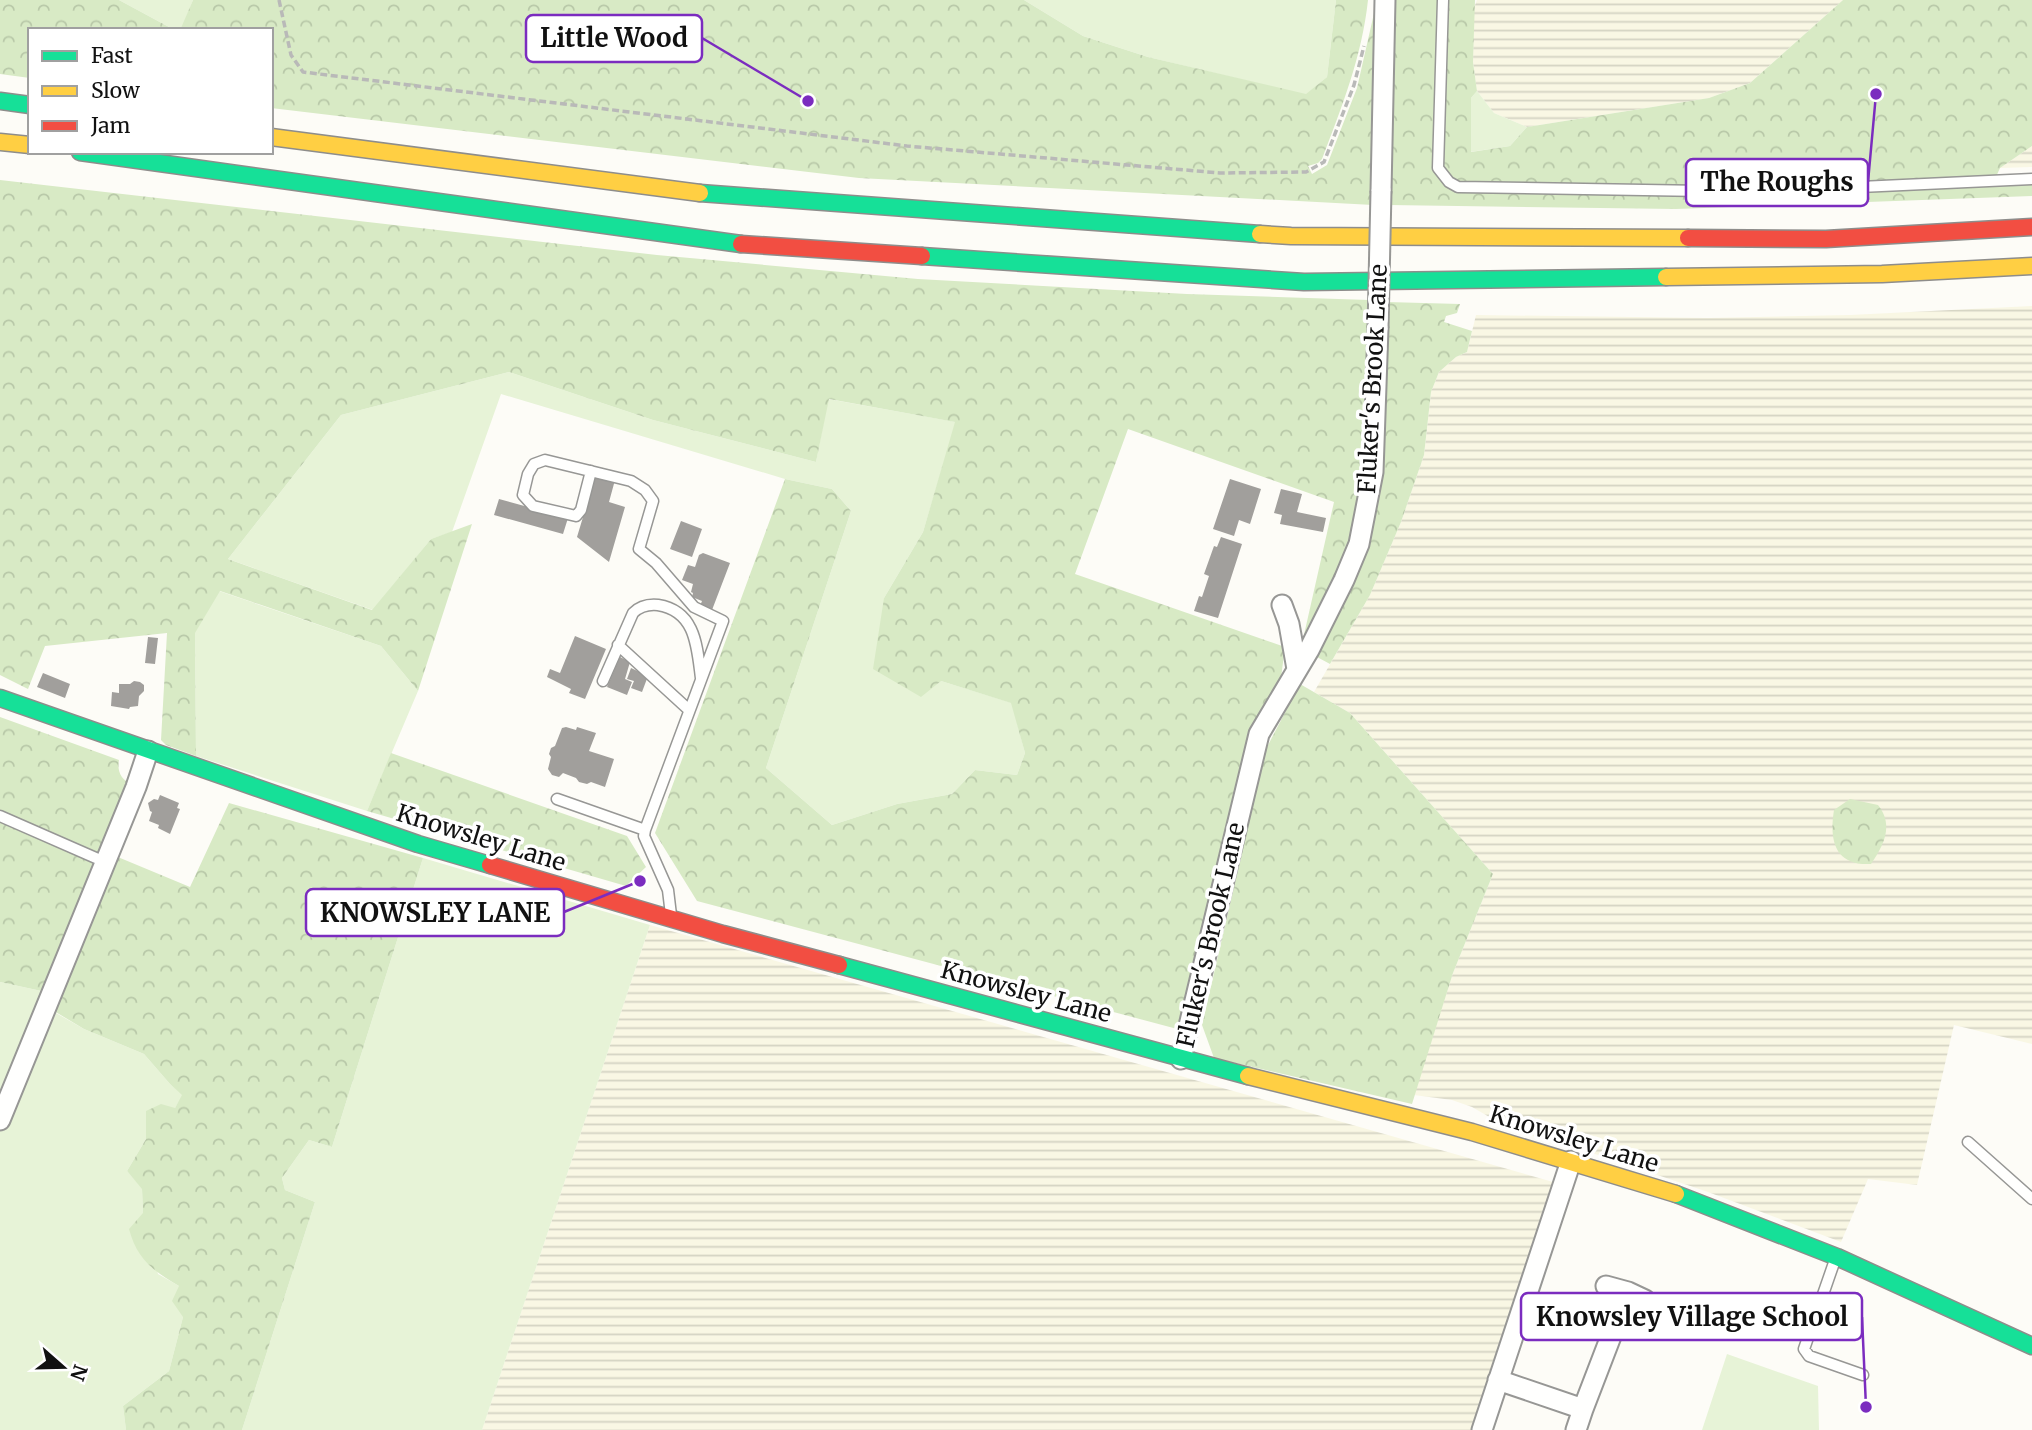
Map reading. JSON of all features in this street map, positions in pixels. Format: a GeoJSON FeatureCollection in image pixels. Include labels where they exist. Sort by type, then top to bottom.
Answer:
{"type":"FeatureCollection","features":[{"type":"Feature","properties":{"kind":"main road"},"geometry":{"type":"LineString","coordinates":[[0,101],[28,105]]}},
{"type":"Feature","properties":{"kind":"main road"},"geometry":{"type":"LineString","coordinates":[[273,136],[715,195],[1291,236],[1826,239],[2032,227]]}},
{"type":"Feature","properties":{"kind":"main road"},"geometry":{"type":"LineString","coordinates":[[0,142],[28,145]]}},
{"type":"Feature","properties":{"kind":"main road"},"geometry":{"type":"LineString","coordinates":[[94,154],[722,243],[1304,282],[1882,274],[2032,266]]}},
{"type":"Feature","properties":{"kind":"main road","name":"Knowsley Lane"},"geometry":{"type":"LineString","coordinates":[[0,698],[418,844],[672,919],[1181,1059],[1472,1132],[1669,1191],[1837,1257],[2032,1346]]}},
{"type":"Feature","properties":{"kind":"street","name":"Fluker's Brook Lane"},"geometry":{"type":"LineString","coordinates":[[1181,1059],[1259,734],[1344,580],[1359,544],[1373,472],[1385,0]]}},
{"type":"Feature","properties":{"kind":"street"},"geometry":{"type":"LineString","coordinates":[[1282,604],[1289,624],[1297,669]]}},
{"type":"Feature","properties":{"kind":"street"},"geometry":{"type":"LineString","coordinates":[[0,1120],[148,751]]}},
{"type":"Feature","properties":{"kind":"street"},"geometry":{"type":"LineString","coordinates":[[1482,1430],[1571,1161]]}},
{"type":"Feature","properties":{"kind":"street"},"geometry":{"type":"LineString","coordinates":[[1576,1430],[1583,1409],[1637,1296],[1606,1286]]}},
{"type":"Feature","properties":{"kind":"street"},"geometry":{"type":"LineString","coordinates":[[1498,1380],[1583,1409]]}},
{"type":"Feature","properties":{"kind":"lane"},"geometry":{"type":"LineString","coordinates":[[1443,0],[1438,168],[1449,183],[1458,187],[1729,191],[2032,179]]}},
{"type":"Feature","properties":{"kind":"lane"},"geometry":{"type":"LineString","coordinates":[[591,471],[581,510],[576,516],[533,506],[523,495],[528,474],[534,464],[545,460],[591,471],[631,481],[645,490],[653,501],[639,549],[656,563],[694,607],[723,621],[645,830],[644,836],[668,890],[672,919]]}},
{"type":"Feature","properties":{"kind":"lane"},"geometry":{"type":"LineString","coordinates":[[603,681],[618,645],[638,609],[652,605],[678,612],[693,628],[701,680]]}},
{"type":"Feature","properties":{"kind":"lane"},"geometry":{"type":"LineString","coordinates":[[618,645],[689,710]]}},
{"type":"Feature","properties":{"kind":"lane"},"geometry":{"type":"LineString","coordinates":[[556,799],[645,830]]}},
{"type":"Feature","properties":{"kind":"lane"},"geometry":{"type":"LineString","coordinates":[[0,816],[105,862]]}},
{"type":"Feature","properties":{"kind":"lane"},"geometry":{"type":"LineString","coordinates":[[1968,1142],[2032,1199]]}},
{"type":"Feature","properties":{"kind":"lane"},"geometry":{"type":"LineString","coordinates":[[1837,1257],[1804,1349],[1809,1356],[1863,1375]]}},
{"type":"Feature","properties":{"kind":"path"},"geometry":{"type":"LineString","coordinates":[[279,0],[291,55],[303,72],[906,146],[1220,173],[1306,172],[1324,162],[1354,85],[1366,36]]}},
{"type":"Feature","properties":{"kind":"shaded area"},"geometry":{"type":"Polygon","coordinates":[[[1477,0],[1843,0],[1750,83],[1709,98],[1527,127],[1494,113],[1477,91],[1473,62],[1474,8],[1477,0]]]}},
{"type":"Feature","properties":{"kind":"shaded area"},"geometry":{"type":"Polygon","coordinates":[[[2032,146],[2032,167],[2000,168],[2032,146]]]}},
{"type":"Feature","properties":{"kind":"shaded area"},"geometry":{"type":"Polygon","coordinates":[[[2032,306],[2032,1044],[1954,1025],[1917,1185],[1868,1179],[1841,1242],[1708,1192],[1592,1153],[1512,1130],[1472,1107],[1452,1100],[1414,1095],[1453,973],[1493,874],[1350,713],[1314,692],[1370,595],[1401,522],[1424,455],[1431,392],[1439,372],[1456,357],[1467,352],[1476,315],[1708,318],[1850,315],[2032,306]]]}},
{"type":"Feature","properties":{"kind":"shaded area"},"geometry":{"type":"Polygon","coordinates":[[[650,925],[1553,1182],[1472,1430],[482,1430],[650,925]]]}},
{"type":"Feature","properties":{"kind":"green space"},"geometry":{"type":"Polygon","coordinates":[[[0,0],[119,0],[169,27],[181,28],[28,28],[28,78],[0,74],[0,0]]]}},
{"type":"Feature","properties":{"kind":"green space"},"geometry":{"type":"Polygon","coordinates":[[[119,0],[193,0],[182,28],[169,27],[119,0]]]}},
{"type":"Feature","properties":{"kind":"green space"},"geometry":{"type":"Polygon","coordinates":[[[193,0],[1024,0],[1083,36],[1148,57],[1306,94],[1327,77],[1336,0],[1368,0],[1350,81],[1322,159],[1308,166],[1312,174],[1327,165],[1357,88],[1377,0],[1373,205],[859,178],[273,108],[273,28],[181,28],[193,0]]]}},
{"type":"Feature","properties":{"kind":"green space"},"geometry":{"type":"Polygon","coordinates":[[[1024,0],[1336,0],[1327,77],[1306,95],[1148,57],[1083,36],[1024,0]]]}},
{"type":"Feature","properties":{"kind":"green space"},"geometry":{"type":"Polygon","coordinates":[[[1391,0],[1438,0],[1433,157],[1439,178],[1457,191],[1440,164],[1447,0],[1475,0],[1473,62],[1477,91],[1471,98],[1471,152],[1510,146],[1527,127],[1709,98],[1750,83],[1843,0],[2032,0],[2032,146],[2000,168],[1995,179],[2032,180],[2032,196],[1676,209],[1389,205],[1391,0]]]}},
{"type":"Feature","properties":{"kind":"green space"},"geometry":{"type":"Polygon","coordinates":[[[1477,91],[1494,113],[1527,127],[1510,146],[1470,152],[1471,98],[1477,91]]]}},
{"type":"Feature","properties":{"kind":"green space"},"geometry":{"type":"Polygon","coordinates":[[[0,180],[657,255],[918,279],[1187,294],[1369,300],[1365,474],[1349,555],[1301,648],[1334,502],[1128,429],[1075,574],[1285,647],[1281,678],[1181,1030],[697,901],[655,833],[785,479],[832,489],[851,511],[766,768],[832,825],[897,804],[952,794],[975,770],[1017,775],[1025,753],[1011,703],[941,681],[921,697],[873,669],[884,598],[923,532],[955,422],[829,399],[816,462],[653,420],[509,372],[341,415],[228,559],[372,610],[431,539],[472,524],[418,691],[381,646],[220,591],[195,633],[196,756],[166,745],[161,740],[167,633],[45,646],[28,689],[0,675],[0,180]]]}},
{"type":"Feature","properties":{"kind":"green space"},"geometry":{"type":"Polygon","coordinates":[[[1387,302],[1460,304],[1457,313],[1446,316],[1444,322],[1472,331],[1467,352],[1456,357],[1439,372],[1431,392],[1424,455],[1401,522],[1370,595],[1330,664],[1317,657],[1316,650],[1380,476],[1385,437],[1387,302]]]}},
{"type":"Feature","properties":{"kind":"green space"},"geometry":{"type":"Polygon","coordinates":[[[509,372],[653,420],[816,462],[828,399],[956,422],[923,532],[884,598],[941,681],[1012,703],[1025,753],[1017,775],[975,770],[952,794],[897,804],[832,825],[766,768],[851,511],[832,489],[785,479],[501,394],[452,532],[431,539],[373,610],[228,559],[341,415],[509,372]]]}},
{"type":"Feature","properties":{"kind":"green space"},"geometry":{"type":"Polygon","coordinates":[[[219,591],[381,646],[418,691],[367,811],[196,756],[195,632],[219,591]]]}},
{"type":"Feature","properties":{"kind":"green space"},"geometry":{"type":"Polygon","coordinates":[[[1300,684],[1350,713],[1493,874],[1453,973],[1412,1104],[1214,1058],[1202,1025],[1266,749],[1300,684]]]}},
{"type":"Feature","properties":{"kind":"green space"},"geometry":{"type":"Polygon","coordinates":[[[0,717],[119,760],[121,775],[132,785],[46,992],[0,982],[0,717]]]}},
{"type":"Feature","properties":{"kind":"green space"},"geometry":{"type":"Polygon","coordinates":[[[391,753],[627,836],[646,867],[626,886],[367,811],[391,753]]]}},
{"type":"Feature","properties":{"kind":"green space"},"geometry":{"type":"Polygon","coordinates":[[[1850,799],[1878,805],[1883,812],[1885,835],[1871,864],[1849,861],[1842,856],[1834,841],[1834,810],[1850,799]]]}},
{"type":"Feature","properties":{"kind":"green space"},"geometry":{"type":"Polygon","coordinates":[[[229,803],[423,858],[332,1147],[309,1140],[282,1178],[285,1190],[315,1202],[242,1430],[126,1430],[123,1406],[169,1371],[183,1317],[172,1301],[179,1286],[147,1263],[132,1239],[129,1229],[143,1213],[142,1189],[127,1171],[146,1139],[146,1111],[161,1104],[175,1108],[182,1095],[144,1054],[84,1029],[54,1011],[113,855],[190,887],[229,803]]]}},
{"type":"Feature","properties":{"kind":"green space"},"geometry":{"type":"Polygon","coordinates":[[[423,858],[650,925],[482,1430],[242,1430],[315,1202],[285,1190],[282,1178],[309,1140],[332,1147],[423,858]]]}},
{"type":"Feature","properties":{"kind":"green space"},"geometry":{"type":"Polygon","coordinates":[[[0,982],[46,992],[0,1105],[0,982]]]}},
{"type":"Feature","properties":{"kind":"green space"},"geometry":{"type":"Polygon","coordinates":[[[49,1009],[84,1029],[144,1054],[183,1095],[175,1108],[146,1139],[127,1171],[142,1188],[143,1213],[158,1274],[179,1286],[183,1317],[169,1371],[123,1406],[126,1430],[0,1430],[0,1130],[49,1009]]]}},
{"type":"Feature","properties":{"kind":"green space"},"geometry":{"type":"Polygon","coordinates":[[[1727,1354],[1818,1386],[1819,1430],[1702,1430],[1727,1354]]]}},
{"type":"Feature","properties":{"kind":"building"},"geometry":{"type":"Polygon","coordinates":[[[596,474],[615,480],[609,502],[625,507],[609,562],[577,537],[596,474]]]}},
{"type":"Feature","properties":{"kind":"building"},"geometry":{"type":"Polygon","coordinates":[[[1230,479],[1261,489],[1250,524],[1239,520],[1234,536],[1213,529],[1230,479]]]}},
{"type":"Feature","properties":{"kind":"building"},"geometry":{"type":"Polygon","coordinates":[[[1281,489],[1302,494],[1297,512],[1326,518],[1323,532],[1280,524],[1282,515],[1274,513],[1281,489]]]}},
{"type":"Feature","properties":{"kind":"building"},"geometry":{"type":"Polygon","coordinates":[[[499,499],[568,518],[563,534],[494,515],[499,499]]]}},
{"type":"Feature","properties":{"kind":"building"},"geometry":{"type":"Polygon","coordinates":[[[681,521],[702,529],[692,557],[670,549],[681,521]]]}},
{"type":"Feature","properties":{"kind":"building"},"geometry":{"type":"Polygon","coordinates":[[[1221,537],[1242,544],[1218,618],[1194,611],[1209,576],[1204,574],[1214,546],[1217,547],[1221,537]]]}},
{"type":"Feature","properties":{"kind":"building"},"geometry":{"type":"Polygon","coordinates":[[[703,553],[730,563],[712,610],[700,606],[702,601],[692,597],[693,584],[682,580],[688,565],[695,567],[699,555],[703,553]]]}},
{"type":"Feature","properties":{"kind":"building"},"geometry":{"type":"Polygon","coordinates":[[[575,636],[606,649],[585,699],[569,693],[571,689],[547,677],[550,669],[560,673],[575,636]]]}},
{"type":"Feature","properties":{"kind":"building"},"geometry":{"type":"Polygon","coordinates":[[[148,637],[158,638],[155,664],[145,663],[148,637]]]}},
{"type":"Feature","properties":{"kind":"building"},"geometry":{"type":"Polygon","coordinates":[[[620,657],[630,662],[625,679],[632,682],[627,695],[607,687],[620,657]]]}},
{"type":"Feature","properties":{"kind":"building"},"geometry":{"type":"Polygon","coordinates":[[[631,668],[648,676],[642,692],[631,688],[634,681],[627,679],[631,668]]]}},
{"type":"Feature","properties":{"kind":"building"},"geometry":{"type":"Polygon","coordinates":[[[43,673],[70,684],[65,698],[37,687],[43,673]]]}},
{"type":"Feature","properties":{"kind":"building"},"geometry":{"type":"Polygon","coordinates":[[[134,681],[144,685],[138,706],[129,709],[111,706],[112,692],[119,693],[119,684],[130,684],[134,681]]]}},
{"type":"Feature","properties":{"kind":"building"},"geometry":{"type":"Polygon","coordinates":[[[577,727],[596,733],[589,751],[614,759],[605,787],[591,782],[579,782],[563,773],[559,777],[552,775],[548,769],[551,748],[555,746],[562,728],[576,730],[577,727]]]}},
{"type":"Feature","properties":{"kind":"building"},"geometry":{"type":"Polygon","coordinates":[[[160,795],[179,803],[177,808],[180,809],[170,834],[149,821],[152,812],[148,803],[154,799],[158,800],[160,795]]]}},
{"type":"Feature","properties":{"kind":"traffic: fast"},"geometry":{"type":"LineString","coordinates":[[0,101],[28,105]]}},
{"type":"Feature","properties":{"kind":"traffic: fast"},"geometry":{"type":"LineString","coordinates":[[94,154],[741,244]]}},
{"type":"Feature","properties":{"kind":"traffic: fast"},"geometry":{"type":"LineString","coordinates":[[700,193],[1260,234]]}},
{"type":"Feature","properties":{"kind":"traffic: fast"},"geometry":{"type":"LineString","coordinates":[[922,256],[1304,282],[1666,277]]}},
{"type":"Feature","properties":{"kind":"traffic: fast"},"geometry":{"type":"LineString","coordinates":[[0,698],[418,844],[490,865]]}},
{"type":"Feature","properties":{"kind":"traffic: fast"},"geometry":{"type":"LineString","coordinates":[[839,965],[1248,1076]]}},
{"type":"Feature","properties":{"kind":"traffic: fast"},"geometry":{"type":"LineString","coordinates":[[1676,1194],[1837,1257],[2032,1346]]}},
{"type":"Feature","properties":{"kind":"traffic: slow"},"geometry":{"type":"LineString","coordinates":[[273,137],[700,193]]}},
{"type":"Feature","properties":{"kind":"traffic: slow"},"geometry":{"type":"LineString","coordinates":[[0,142],[28,145]]}},
{"type":"Feature","properties":{"kind":"traffic: slow"},"geometry":{"type":"LineString","coordinates":[[1260,234],[1688,238]]}},
{"type":"Feature","properties":{"kind":"traffic: slow"},"geometry":{"type":"LineString","coordinates":[[1666,277],[1882,274],[2032,266]]}},
{"type":"Feature","properties":{"kind":"traffic: slow"},"geometry":{"type":"LineString","coordinates":[[1248,1076],[1472,1132],[1676,1194]]}},
{"type":"Feature","properties":{"kind":"traffic: jam"},"geometry":{"type":"LineString","coordinates":[[1688,238],[1826,239],[2032,227]]}},
{"type":"Feature","properties":{"kind":"traffic: jam"},"geometry":{"type":"LineString","coordinates":[[741,244],[922,256]]}},
{"type":"Feature","properties":{"kind":"traffic: jam"},"geometry":{"type":"LineString","coordinates":[[490,865],[723,934],[839,965]]}},
{"type":"Feature","properties":{"kind":"place","name":"The Roughs"},"geometry":{"type":"Point","coordinates":[1876,94]}},
{"type":"Feature","properties":{"kind":"place","name":"Little Wood"},"geometry":{"type":"Point","coordinates":[808,101]}},
{"type":"Feature","properties":{"kind":"place","name":"KNOWSLEY LANE"},"geometry":{"type":"Point","coordinates":[640,881]}},
{"type":"Feature","properties":{"kind":"place","name":"Knowsley Village School"},"geometry":{"type":"Point","coordinates":[1866,1407]}}]}
